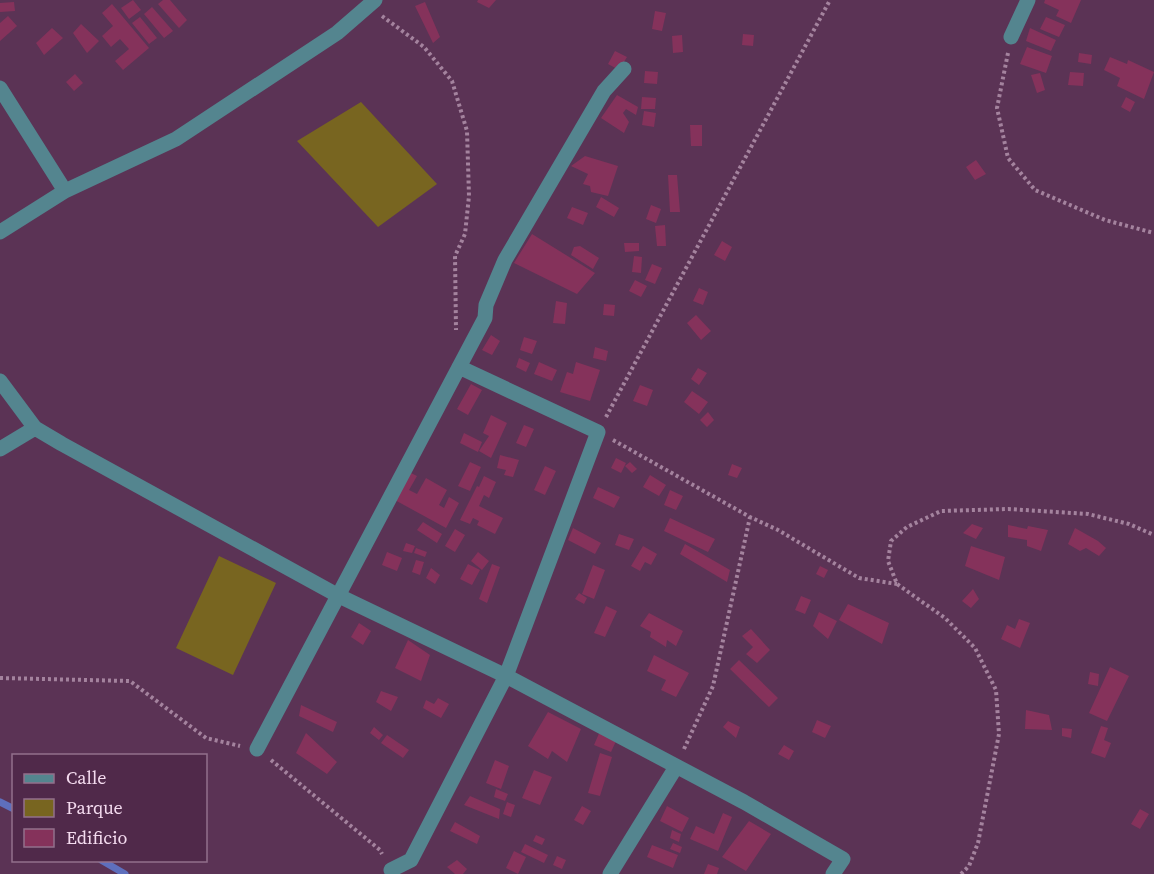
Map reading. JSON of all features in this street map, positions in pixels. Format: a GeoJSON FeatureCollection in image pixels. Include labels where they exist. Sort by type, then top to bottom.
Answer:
{"type":"FeatureCollection","features":[{"type":"Feature","properties":{"kind":"street"},"geometry":{"type":"LineString","coordinates":[[1011,37],[1028,0]]}},
{"type":"Feature","properties":{"kind":"street"},"geometry":{"type":"LineString","coordinates":[[0,232],[65,191],[176,139],[337,33],[371,2]]}},
{"type":"Feature","properties":{"kind":"street"},"geometry":{"type":"LineString","coordinates":[[257,749],[485,318],[486,305],[505,260],[604,91],[624,69]]}},
{"type":"Feature","properties":{"kind":"street"},"geometry":{"type":"LineString","coordinates":[[0,88],[65,191]]}},
{"type":"Feature","properties":{"kind":"street"},"geometry":{"type":"LineString","coordinates":[[391,870],[411,860],[506,676],[598,432],[459,367]]}},
{"type":"Feature","properties":{"kind":"street"},"geometry":{"type":"LineString","coordinates":[[0,381],[35,428],[337,595],[506,676],[744,802],[843,859],[833,874]]}},
{"type":"Feature","properties":{"kind":"street"},"geometry":{"type":"LineString","coordinates":[[0,449],[35,428]]}},
{"type":"Feature","properties":{"kind":"street"},"geometry":{"type":"LineString","coordinates":[[610,874],[676,767]]}},
{"type":"Feature","properties":{"kind":"path"},"geometry":{"type":"LineString","coordinates":[[830,0],[598,432],[750,517],[778,530],[859,578],[897,584],[945,618],[975,648],[996,690],[999,734],[978,843],[969,866],[962,874]]}},
{"type":"Feature","properties":{"kind":"path"},"geometry":{"type":"LineString","coordinates":[[371,2],[424,48],[452,81],[467,131],[470,196],[465,234],[455,256],[455,317],[459,367]]}},
{"type":"Feature","properties":{"kind":"path"},"geometry":{"type":"LineString","coordinates":[[1011,37],[997,108],[1008,158],[1035,190],[1105,220],[1154,234]]}},
{"type":"Feature","properties":{"kind":"path"},"geometry":{"type":"LineString","coordinates":[[897,584],[888,561],[891,541],[907,526],[941,511],[1008,509],[1088,514],[1129,524],[1154,536]]}},
{"type":"Feature","properties":{"kind":"path"},"geometry":{"type":"LineString","coordinates":[[676,767],[713,686],[750,517]]}},
{"type":"Feature","properties":{"kind":"path"},"geometry":{"type":"LineString","coordinates":[[0,678],[130,681],[206,738],[257,749],[380,850],[391,870]]}},
{"type":"Feature","properties":{"kind":"green space"},"geometry":{"type":"Polygon","coordinates":[[[361,102],[437,184],[378,227],[297,141],[361,102]]]}},
{"type":"Feature","properties":{"kind":"green space"},"geometry":{"type":"Polygon","coordinates":[[[219,556],[276,583],[233,675],[176,648],[219,556]]]}},
{"type":"Feature","properties":{"kind":"building"},"geometry":{"type":"Polygon","coordinates":[[[133,0],[141,10],[129,19],[121,8],[133,0]]]}},
{"type":"Feature","properties":{"kind":"building"},"geometry":{"type":"Polygon","coordinates":[[[163,0],[170,0],[187,20],[179,28],[158,4],[163,0]]]}},
{"type":"Feature","properties":{"kind":"building"},"geometry":{"type":"Polygon","coordinates":[[[478,0],[496,0],[489,8],[477,2],[478,0]]]}},
{"type":"Feature","properties":{"kind":"building"},"geometry":{"type":"Polygon","coordinates":[[[1045,0],[1081,0],[1071,23],[1056,16],[1059,10],[1044,3],[1045,0]]]}},
{"type":"Feature","properties":{"kind":"building"},"geometry":{"type":"Polygon","coordinates":[[[14,2],[15,11],[0,12],[0,3],[14,2]]]}},
{"type":"Feature","properties":{"kind":"building"},"geometry":{"type":"Polygon","coordinates":[[[425,2],[440,37],[433,43],[415,6],[425,2]]]}},
{"type":"Feature","properties":{"kind":"building"},"geometry":{"type":"Polygon","coordinates":[[[112,4],[149,48],[123,70],[115,61],[129,49],[120,39],[111,47],[102,36],[113,26],[102,13],[112,4]]]}},
{"type":"Feature","properties":{"kind":"building"},"geometry":{"type":"Polygon","coordinates":[[[152,7],[173,31],[164,38],[144,14],[152,7]]]}},
{"type":"Feature","properties":{"kind":"building"},"geometry":{"type":"Polygon","coordinates":[[[655,11],[666,13],[662,31],[652,29],[655,11]]]}},
{"type":"Feature","properties":{"kind":"building"},"geometry":{"type":"Polygon","coordinates":[[[8,16],[17,26],[0,41],[0,23],[8,16]]]}},
{"type":"Feature","properties":{"kind":"building"},"geometry":{"type":"Polygon","coordinates":[[[140,17],[157,38],[149,44],[132,23],[140,17]]]}},
{"type":"Feature","properties":{"kind":"building"},"geometry":{"type":"Polygon","coordinates":[[[1046,17],[1065,25],[1059,37],[1040,29],[1046,17]]]}},
{"type":"Feature","properties":{"kind":"building"},"geometry":{"type":"Polygon","coordinates":[[[81,24],[99,41],[87,53],[73,33],[81,24]]]}},
{"type":"Feature","properties":{"kind":"building"},"geometry":{"type":"Polygon","coordinates":[[[52,28],[63,38],[44,55],[36,43],[52,28]]]}},
{"type":"Feature","properties":{"kind":"building"},"geometry":{"type":"Polygon","coordinates":[[[1030,28],[1056,40],[1051,51],[1026,41],[1030,28]]]}},
{"type":"Feature","properties":{"kind":"building"},"geometry":{"type":"Polygon","coordinates":[[[743,34],[754,35],[753,46],[742,45],[743,34]]]}},
{"type":"Feature","properties":{"kind":"building"},"geometry":{"type":"Polygon","coordinates":[[[682,35],[683,52],[673,53],[672,36],[682,35]]]}},
{"type":"Feature","properties":{"kind":"building"},"geometry":{"type":"Polygon","coordinates":[[[1027,47],[1052,56],[1046,73],[1020,64],[1027,47]]]}},
{"type":"Feature","properties":{"kind":"building"},"geometry":{"type":"Polygon","coordinates":[[[615,51],[627,57],[619,70],[608,64],[615,51]]]}},
{"type":"Feature","properties":{"kind":"building"},"geometry":{"type":"Polygon","coordinates":[[[1079,53],[1092,55],[1091,64],[1078,62],[1079,53]]]}},
{"type":"Feature","properties":{"kind":"building"},"geometry":{"type":"Polygon","coordinates":[[[1110,57],[1127,64],[1128,60],[1154,72],[1144,99],[1117,86],[1120,78],[1104,70],[1110,57]]]}},
{"type":"Feature","properties":{"kind":"building"},"geometry":{"type":"Polygon","coordinates":[[[645,71],[658,72],[657,84],[644,83],[645,71]]]}},
{"type":"Feature","properties":{"kind":"building"},"geometry":{"type":"Polygon","coordinates":[[[1070,72],[1084,73],[1083,86],[1068,85],[1070,72]]]}},
{"type":"Feature","properties":{"kind":"building"},"geometry":{"type":"Polygon","coordinates":[[[1040,73],[1045,90],[1037,93],[1031,75],[1040,73]]]}},
{"type":"Feature","properties":{"kind":"building"},"geometry":{"type":"Polygon","coordinates":[[[75,74],[83,83],[74,91],[66,82],[75,74]]]}},
{"type":"Feature","properties":{"kind":"building"},"geometry":{"type":"Polygon","coordinates":[[[617,95],[638,107],[636,115],[626,109],[623,113],[629,122],[624,133],[601,118],[617,95]]]}},
{"type":"Feature","properties":{"kind":"building"},"geometry":{"type":"Polygon","coordinates":[[[642,97],[656,98],[655,109],[641,109],[642,97]]]}},
{"type":"Feature","properties":{"kind":"building"},"geometry":{"type":"Polygon","coordinates":[[[1126,97],[1135,102],[1130,112],[1121,107],[1126,97]]]}},
{"type":"Feature","properties":{"kind":"building"},"geometry":{"type":"Polygon","coordinates":[[[644,111],[656,113],[654,127],[642,125],[644,111]]]}},
{"type":"Feature","properties":{"kind":"building"},"geometry":{"type":"Polygon","coordinates":[[[690,125],[702,125],[702,146],[691,146],[690,125]]]}},
{"type":"Feature","properties":{"kind":"building"},"geometry":{"type":"Polygon","coordinates":[[[585,156],[618,166],[608,196],[591,192],[590,186],[583,184],[588,174],[571,166],[585,156]]]}},
{"type":"Feature","properties":{"kind":"building"},"geometry":{"type":"Polygon","coordinates":[[[976,160],[986,174],[975,180],[966,167],[976,160]]]}},
{"type":"Feature","properties":{"kind":"building"},"geometry":{"type":"Polygon","coordinates":[[[668,175],[677,175],[680,212],[670,212],[668,175]]]}},
{"type":"Feature","properties":{"kind":"building"},"geometry":{"type":"Polygon","coordinates":[[[601,197],[619,208],[614,217],[596,207],[601,197]]]}},
{"type":"Feature","properties":{"kind":"building"},"geometry":{"type":"Polygon","coordinates":[[[651,205],[661,209],[656,223],[646,219],[651,205]]]}},
{"type":"Feature","properties":{"kind":"building"},"geometry":{"type":"Polygon","coordinates":[[[572,207],[588,213],[583,225],[567,218],[572,207]]]}},
{"type":"Feature","properties":{"kind":"building"},"geometry":{"type":"Polygon","coordinates":[[[665,225],[666,246],[657,246],[655,226],[665,225]]]}},
{"type":"Feature","properties":{"kind":"building"},"geometry":{"type":"Polygon","coordinates":[[[532,234],[595,273],[577,294],[514,263],[532,234]]]}},
{"type":"Feature","properties":{"kind":"building"},"geometry":{"type":"Polygon","coordinates":[[[722,241],[732,247],[725,261],[714,255],[722,241]]]}},
{"type":"Feature","properties":{"kind":"building"},"geometry":{"type":"Polygon","coordinates":[[[624,243],[639,243],[639,251],[625,252],[624,243]]]}},
{"type":"Feature","properties":{"kind":"building"},"geometry":{"type":"Polygon","coordinates":[[[580,246],[599,258],[593,269],[571,255],[574,247],[580,246]]]}},
{"type":"Feature","properties":{"kind":"building"},"geometry":{"type":"Polygon","coordinates":[[[634,256],[642,257],[641,273],[632,272],[634,256]]]}},
{"type":"Feature","properties":{"kind":"building"},"geometry":{"type":"Polygon","coordinates":[[[652,264],[662,268],[655,284],[645,280],[652,264]]]}},
{"type":"Feature","properties":{"kind":"building"},"geometry":{"type":"Polygon","coordinates":[[[635,280],[647,286],[641,297],[629,291],[635,280]]]}},
{"type":"Feature","properties":{"kind":"building"},"geometry":{"type":"Polygon","coordinates":[[[699,288],[708,292],[703,305],[693,301],[699,288]]]}},
{"type":"Feature","properties":{"kind":"building"},"geometry":{"type":"Polygon","coordinates":[[[556,301],[567,303],[565,324],[553,323],[556,301]]]}},
{"type":"Feature","properties":{"kind":"building"},"geometry":{"type":"Polygon","coordinates":[[[604,304],[615,305],[614,316],[603,315],[604,304]]]}},
{"type":"Feature","properties":{"kind":"building"},"geometry":{"type":"Polygon","coordinates":[[[696,315],[711,331],[701,340],[687,323],[696,315]]]}},
{"type":"Feature","properties":{"kind":"building"},"geometry":{"type":"Polygon","coordinates":[[[491,335],[500,341],[492,355],[482,350],[491,335]]]}},
{"type":"Feature","properties":{"kind":"building"},"geometry":{"type":"Polygon","coordinates":[[[524,337],[537,341],[532,354],[520,350],[524,337]]]}},
{"type":"Feature","properties":{"kind":"building"},"geometry":{"type":"Polygon","coordinates":[[[595,347],[608,351],[606,361],[593,358],[595,347]]]}},
{"type":"Feature","properties":{"kind":"building"},"geometry":{"type":"Polygon","coordinates":[[[519,358],[530,363],[526,372],[516,367],[519,358]]]}},
{"type":"Feature","properties":{"kind":"building"},"geometry":{"type":"Polygon","coordinates":[[[539,362],[557,370],[552,381],[534,374],[539,362]]]}},
{"type":"Feature","properties":{"kind":"building"},"geometry":{"type":"Polygon","coordinates":[[[576,362],[600,370],[590,401],[560,392],[567,372],[573,374],[576,362]]]}},
{"type":"Feature","properties":{"kind":"building"},"geometry":{"type":"Polygon","coordinates":[[[698,368],[707,373],[699,385],[691,379],[698,368]]]}},
{"type":"Feature","properties":{"kind":"building"},"geometry":{"type":"Polygon","coordinates":[[[471,384],[482,390],[468,415],[457,409],[471,384]]]}},
{"type":"Feature","properties":{"kind":"building"},"geometry":{"type":"Polygon","coordinates":[[[640,385],[653,390],[647,406],[633,401],[640,385]]]}},
{"type":"Feature","properties":{"kind":"building"},"geometry":{"type":"Polygon","coordinates":[[[692,391],[708,402],[699,414],[684,402],[692,391]]]}},
{"type":"Feature","properties":{"kind":"building"},"geometry":{"type":"Polygon","coordinates":[[[708,412],[714,420],[707,427],[700,420],[708,412]]]}},
{"type":"Feature","properties":{"kind":"building"},"geometry":{"type":"Polygon","coordinates":[[[491,415],[507,423],[491,458],[479,451],[489,436],[483,433],[491,415]]]}},
{"type":"Feature","properties":{"kind":"building"},"geometry":{"type":"Polygon","coordinates":[[[524,425],[534,429],[526,447],[516,443],[524,425]]]}},
{"type":"Feature","properties":{"kind":"building"},"geometry":{"type":"Polygon","coordinates":[[[464,433],[482,442],[478,452],[460,443],[464,433]]]}},
{"type":"Feature","properties":{"kind":"building"},"geometry":{"type":"Polygon","coordinates":[[[500,455],[519,460],[513,477],[504,475],[506,470],[497,468],[500,455]]]}},
{"type":"Feature","properties":{"kind":"building"},"geometry":{"type":"Polygon","coordinates":[[[616,458],[626,463],[621,473],[611,468],[616,458]]]}},
{"type":"Feature","properties":{"kind":"building"},"geometry":{"type":"Polygon","coordinates":[[[470,462],[481,467],[470,491],[458,486],[470,462]]]}},
{"type":"Feature","properties":{"kind":"building"},"geometry":{"type":"Polygon","coordinates":[[[630,462],[637,469],[632,473],[625,466],[630,462]]]}},
{"type":"Feature","properties":{"kind":"building"},"geometry":{"type":"Polygon","coordinates":[[[732,464],[742,468],[737,478],[728,475],[732,464]]]}},
{"type":"Feature","properties":{"kind":"building"},"geometry":{"type":"Polygon","coordinates":[[[545,466],[556,471],[545,495],[534,490],[545,466]]]}},
{"type":"Feature","properties":{"kind":"building"},"geometry":{"type":"Polygon","coordinates":[[[407,471],[417,476],[409,490],[417,494],[426,478],[447,490],[439,505],[444,508],[449,497],[459,503],[446,528],[393,499],[407,471]]]}},
{"type":"Feature","properties":{"kind":"building"},"geometry":{"type":"Polygon","coordinates":[[[650,475],[666,485],[659,496],[643,487],[650,475]]]}},
{"type":"Feature","properties":{"kind":"building"},"geometry":{"type":"Polygon","coordinates":[[[484,476],[496,482],[489,498],[484,495],[479,506],[503,518],[495,534],[477,525],[479,521],[473,518],[470,524],[460,520],[484,476]]]}},
{"type":"Feature","properties":{"kind":"building"},"geometry":{"type":"Polygon","coordinates":[[[598,487],[620,497],[614,508],[593,498],[598,487]]]}},
{"type":"Feature","properties":{"kind":"building"},"geometry":{"type":"Polygon","coordinates":[[[670,490],[683,496],[676,510],[664,505],[670,490]]]}},
{"type":"Feature","properties":{"kind":"building"},"geometry":{"type":"Polygon","coordinates":[[[670,518],[715,539],[708,552],[664,531],[670,518]]]}},
{"type":"Feature","properties":{"kind":"building"},"geometry":{"type":"Polygon","coordinates":[[[423,522],[442,534],[437,543],[417,530],[423,522]]]}},
{"type":"Feature","properties":{"kind":"building"},"geometry":{"type":"Polygon","coordinates":[[[972,524],[983,528],[976,539],[963,533],[972,524]]]}},
{"type":"Feature","properties":{"kind":"building"},"geometry":{"type":"Polygon","coordinates":[[[1008,525],[1048,530],[1041,551],[1027,546],[1027,540],[1008,537],[1008,525]]]}},
{"type":"Feature","properties":{"kind":"building"},"geometry":{"type":"Polygon","coordinates":[[[573,528],[601,543],[595,554],[568,540],[573,528]]]}},
{"type":"Feature","properties":{"kind":"building"},"geometry":{"type":"Polygon","coordinates":[[[1075,528],[1106,548],[1099,556],[1086,548],[1080,551],[1068,544],[1075,528]]]}},
{"type":"Feature","properties":{"kind":"building"},"geometry":{"type":"Polygon","coordinates":[[[455,529],[465,535],[455,552],[445,546],[455,529]]]}},
{"type":"Feature","properties":{"kind":"building"},"geometry":{"type":"Polygon","coordinates":[[[619,534],[634,539],[629,550],[615,545],[619,534]]]}},
{"type":"Feature","properties":{"kind":"building"},"geometry":{"type":"Polygon","coordinates":[[[406,543],[415,546],[412,553],[403,551],[406,543]]]}},
{"type":"Feature","properties":{"kind":"building"},"geometry":{"type":"Polygon","coordinates":[[[685,544],[730,570],[727,582],[680,554],[685,544]]]}},
{"type":"Feature","properties":{"kind":"building"},"geometry":{"type":"Polygon","coordinates":[[[643,546],[657,554],[651,565],[645,562],[640,571],[631,566],[643,546]]]}},
{"type":"Feature","properties":{"kind":"building"},"geometry":{"type":"Polygon","coordinates":[[[971,546],[1005,557],[999,580],[965,566],[971,546]]]}},
{"type":"Feature","properties":{"kind":"building"},"geometry":{"type":"Polygon","coordinates":[[[416,548],[427,552],[425,557],[414,553],[416,548]]]}},
{"type":"Feature","properties":{"kind":"building"},"geometry":{"type":"Polygon","coordinates":[[[387,552],[402,558],[397,571],[382,565],[387,552]]]}},
{"type":"Feature","properties":{"kind":"building"},"geometry":{"type":"Polygon","coordinates":[[[478,552],[489,561],[482,570],[471,561],[478,552]]]}},
{"type":"Feature","properties":{"kind":"building"},"geometry":{"type":"Polygon","coordinates":[[[416,560],[424,562],[420,575],[412,572],[416,560]]]}},
{"type":"Feature","properties":{"kind":"building"},"geometry":{"type":"Polygon","coordinates":[[[468,564],[480,570],[472,585],[460,579],[468,564]]]}},
{"type":"Feature","properties":{"kind":"building"},"geometry":{"type":"Polygon","coordinates":[[[492,564],[500,567],[487,603],[479,599],[492,564]]]}},
{"type":"Feature","properties":{"kind":"building"},"geometry":{"type":"Polygon","coordinates":[[[593,565],[605,570],[594,599],[582,594],[593,565]]]}},
{"type":"Feature","properties":{"kind":"building"},"geometry":{"type":"Polygon","coordinates":[[[820,566],[828,570],[824,578],[816,574],[820,566]]]}},
{"type":"Feature","properties":{"kind":"building"},"geometry":{"type":"Polygon","coordinates":[[[431,568],[440,575],[435,584],[426,578],[431,568]]]}},
{"type":"Feature","properties":{"kind":"building"},"geometry":{"type":"Polygon","coordinates":[[[973,589],[979,599],[971,608],[962,601],[973,589]]]}},
{"type":"Feature","properties":{"kind":"building"},"geometry":{"type":"Polygon","coordinates":[[[579,593],[587,598],[584,604],[575,599],[579,593]]]}},
{"type":"Feature","properties":{"kind":"building"},"geometry":{"type":"Polygon","coordinates":[[[801,596],[811,600],[805,614],[795,610],[801,596]]]}},
{"type":"Feature","properties":{"kind":"building"},"geometry":{"type":"Polygon","coordinates":[[[848,604],[889,623],[882,644],[839,620],[848,604]]]}},
{"type":"Feature","properties":{"kind":"building"},"geometry":{"type":"Polygon","coordinates":[[[606,606],[617,611],[605,637],[594,633],[606,606]]]}},
{"type":"Feature","properties":{"kind":"building"},"geometry":{"type":"Polygon","coordinates":[[[819,612],[837,621],[828,639],[813,626],[819,612]]]}},
{"type":"Feature","properties":{"kind":"building"},"geometry":{"type":"Polygon","coordinates":[[[649,613],[683,631],[676,646],[667,640],[666,647],[650,637],[651,632],[640,626],[649,613]]]}},
{"type":"Feature","properties":{"kind":"building"},"geometry":{"type":"Polygon","coordinates":[[[1019,619],[1030,623],[1020,648],[1001,639],[1007,625],[1015,629],[1019,619]]]}},
{"type":"Feature","properties":{"kind":"building"},"geometry":{"type":"Polygon","coordinates":[[[359,623],[371,631],[363,645],[351,637],[359,623]]]}},
{"type":"Feature","properties":{"kind":"building"},"geometry":{"type":"Polygon","coordinates":[[[751,629],[770,650],[757,663],[746,654],[753,647],[742,636],[751,629]]]}},
{"type":"Feature","properties":{"kind":"building"},"geometry":{"type":"Polygon","coordinates":[[[408,640],[430,655],[421,681],[395,668],[408,640]]]}},
{"type":"Feature","properties":{"kind":"building"},"geometry":{"type":"Polygon","coordinates":[[[654,655],[689,673],[676,697],[661,690],[666,680],[647,671],[654,655]]]}},
{"type":"Feature","properties":{"kind":"building"},"geometry":{"type":"Polygon","coordinates":[[[739,660],[778,698],[769,707],[730,669],[739,660]]]}},
{"type":"Feature","properties":{"kind":"building"},"geometry":{"type":"Polygon","coordinates":[[[1110,667],[1129,676],[1107,721],[1089,713],[1110,667]]]}},
{"type":"Feature","properties":{"kind":"building"},"geometry":{"type":"Polygon","coordinates":[[[1090,672],[1099,674],[1098,686],[1088,684],[1090,672]]]}},
{"type":"Feature","properties":{"kind":"building"},"geometry":{"type":"Polygon","coordinates":[[[381,691],[398,697],[391,711],[376,702],[381,691]]]}},
{"type":"Feature","properties":{"kind":"building"},"geometry":{"type":"Polygon","coordinates":[[[438,698],[449,704],[441,718],[423,708],[426,700],[434,704],[438,698]]]}},
{"type":"Feature","properties":{"kind":"building"},"geometry":{"type":"Polygon","coordinates":[[[301,705],[337,722],[333,732],[299,716],[301,705]]]}},
{"type":"Feature","properties":{"kind":"building"},"geometry":{"type":"Polygon","coordinates":[[[1026,710],[1049,715],[1052,730],[1025,729],[1026,710]]]}},
{"type":"Feature","properties":{"kind":"building"},"geometry":{"type":"Polygon","coordinates":[[[548,712],[581,729],[567,762],[552,751],[548,759],[528,746],[548,712]]]}},
{"type":"Feature","properties":{"kind":"building"},"geometry":{"type":"Polygon","coordinates":[[[817,720],[831,726],[825,738],[812,732],[817,720]]]}},
{"type":"Feature","properties":{"kind":"building"},"geometry":{"type":"Polygon","coordinates":[[[728,721],[740,727],[736,738],[723,727],[728,721]]]}},
{"type":"Feature","properties":{"kind":"building"},"geometry":{"type":"Polygon","coordinates":[[[1101,726],[1108,728],[1104,740],[1111,743],[1105,758],[1091,753],[1101,726]]]}},
{"type":"Feature","properties":{"kind":"building"},"geometry":{"type":"Polygon","coordinates":[[[374,727],[383,735],[379,740],[370,733],[374,727]]]}},
{"type":"Feature","properties":{"kind":"building"},"geometry":{"type":"Polygon","coordinates":[[[1062,728],[1072,729],[1071,738],[1062,736],[1062,728]]]}},
{"type":"Feature","properties":{"kind":"building"},"geometry":{"type":"Polygon","coordinates":[[[600,731],[617,739],[611,752],[594,745],[600,731]]]}},
{"type":"Feature","properties":{"kind":"building"},"geometry":{"type":"Polygon","coordinates":[[[306,733],[337,762],[327,774],[296,753],[306,733]]]}},
{"type":"Feature","properties":{"kind":"building"},"geometry":{"type":"Polygon","coordinates":[[[387,735],[409,750],[403,758],[381,743],[387,735]]]}},
{"type":"Feature","properties":{"kind":"building"},"geometry":{"type":"Polygon","coordinates":[[[784,745],[794,751],[789,760],[778,754],[784,745]]]}},
{"type":"Feature","properties":{"kind":"building"},"geometry":{"type":"Polygon","coordinates":[[[600,753],[612,757],[600,796],[588,793],[600,753]]]}},
{"type":"Feature","properties":{"kind":"building"},"geometry":{"type":"Polygon","coordinates":[[[495,760],[509,766],[501,789],[486,783],[495,760]]]}},
{"type":"Feature","properties":{"kind":"building"},"geometry":{"type":"Polygon","coordinates":[[[534,770],[552,777],[540,805],[522,798],[534,770]]]}},
{"type":"Feature","properties":{"kind":"building"},"geometry":{"type":"Polygon","coordinates":[[[496,789],[508,794],[505,801],[494,797],[496,789]]]}},
{"type":"Feature","properties":{"kind":"building"},"geometry":{"type":"Polygon","coordinates":[[[470,796],[500,809],[499,819],[464,805],[470,796]]]}},
{"type":"Feature","properties":{"kind":"building"},"geometry":{"type":"Polygon","coordinates":[[[507,802],[515,805],[511,817],[503,814],[507,802]]]}},
{"type":"Feature","properties":{"kind":"building"},"geometry":{"type":"Polygon","coordinates":[[[582,806],[591,811],[583,825],[574,820],[582,806]]]}},
{"type":"Feature","properties":{"kind":"building"},"geometry":{"type":"Polygon","coordinates":[[[667,806],[689,818],[682,832],[660,821],[667,806]]]}},
{"type":"Feature","properties":{"kind":"building"},"geometry":{"type":"Polygon","coordinates":[[[1140,809],[1149,814],[1140,829],[1131,824],[1140,809]]]}},
{"type":"Feature","properties":{"kind":"building"},"geometry":{"type":"Polygon","coordinates":[[[723,813],[732,817],[718,851],[690,839],[696,826],[714,834],[723,813]]]}},
{"type":"Feature","properties":{"kind":"building"},"geometry":{"type":"Polygon","coordinates":[[[749,821],[771,834],[746,871],[722,857],[749,821]]]}},
{"type":"Feature","properties":{"kind":"building"},"geometry":{"type":"Polygon","coordinates":[[[455,822],[480,836],[477,844],[450,831],[455,822]]]}},
{"type":"Feature","properties":{"kind":"building"},"geometry":{"type":"Polygon","coordinates":[[[672,830],[681,834],[679,842],[670,838],[672,830]]]}},
{"type":"Feature","properties":{"kind":"building"},"geometry":{"type":"Polygon","coordinates":[[[536,835],[545,839],[542,845],[533,841],[536,835]]]}},
{"type":"Feature","properties":{"kind":"building"},"geometry":{"type":"Polygon","coordinates":[[[673,843],[682,847],[680,853],[670,849],[673,843]]]}},
{"type":"Feature","properties":{"kind":"building"},"geometry":{"type":"Polygon","coordinates":[[[525,844],[548,855],[544,863],[521,852],[525,844]]]}},
{"type":"Feature","properties":{"kind":"building"},"geometry":{"type":"Polygon","coordinates":[[[652,845],[678,855],[673,868],[647,857],[652,845]]]}},
{"type":"Feature","properties":{"kind":"building"},"geometry":{"type":"Polygon","coordinates":[[[514,851],[526,857],[518,874],[506,868],[514,851]]]}},
{"type":"Feature","properties":{"kind":"building"},"geometry":{"type":"Polygon","coordinates":[[[557,856],[566,860],[562,869],[553,865],[557,856]]]}},
{"type":"Feature","properties":{"kind":"building"},"geometry":{"type":"Polygon","coordinates":[[[457,860],[467,869],[463,874],[455,874],[447,867],[457,860]]]}},
{"type":"Feature","properties":{"kind":"building"},"geometry":{"type":"Polygon","coordinates":[[[708,864],[719,868],[717,874],[704,874],[708,864]]]}},
{"type":"Feature","properties":{"kind":"waterway"},"geometry":{"type":"LineString","coordinates":[[0,802],[12,808]]}},
{"type":"Feature","properties":{"kind":"waterway"},"geometry":{"type":"LineString","coordinates":[[104,862],[125,874]]}}]}
